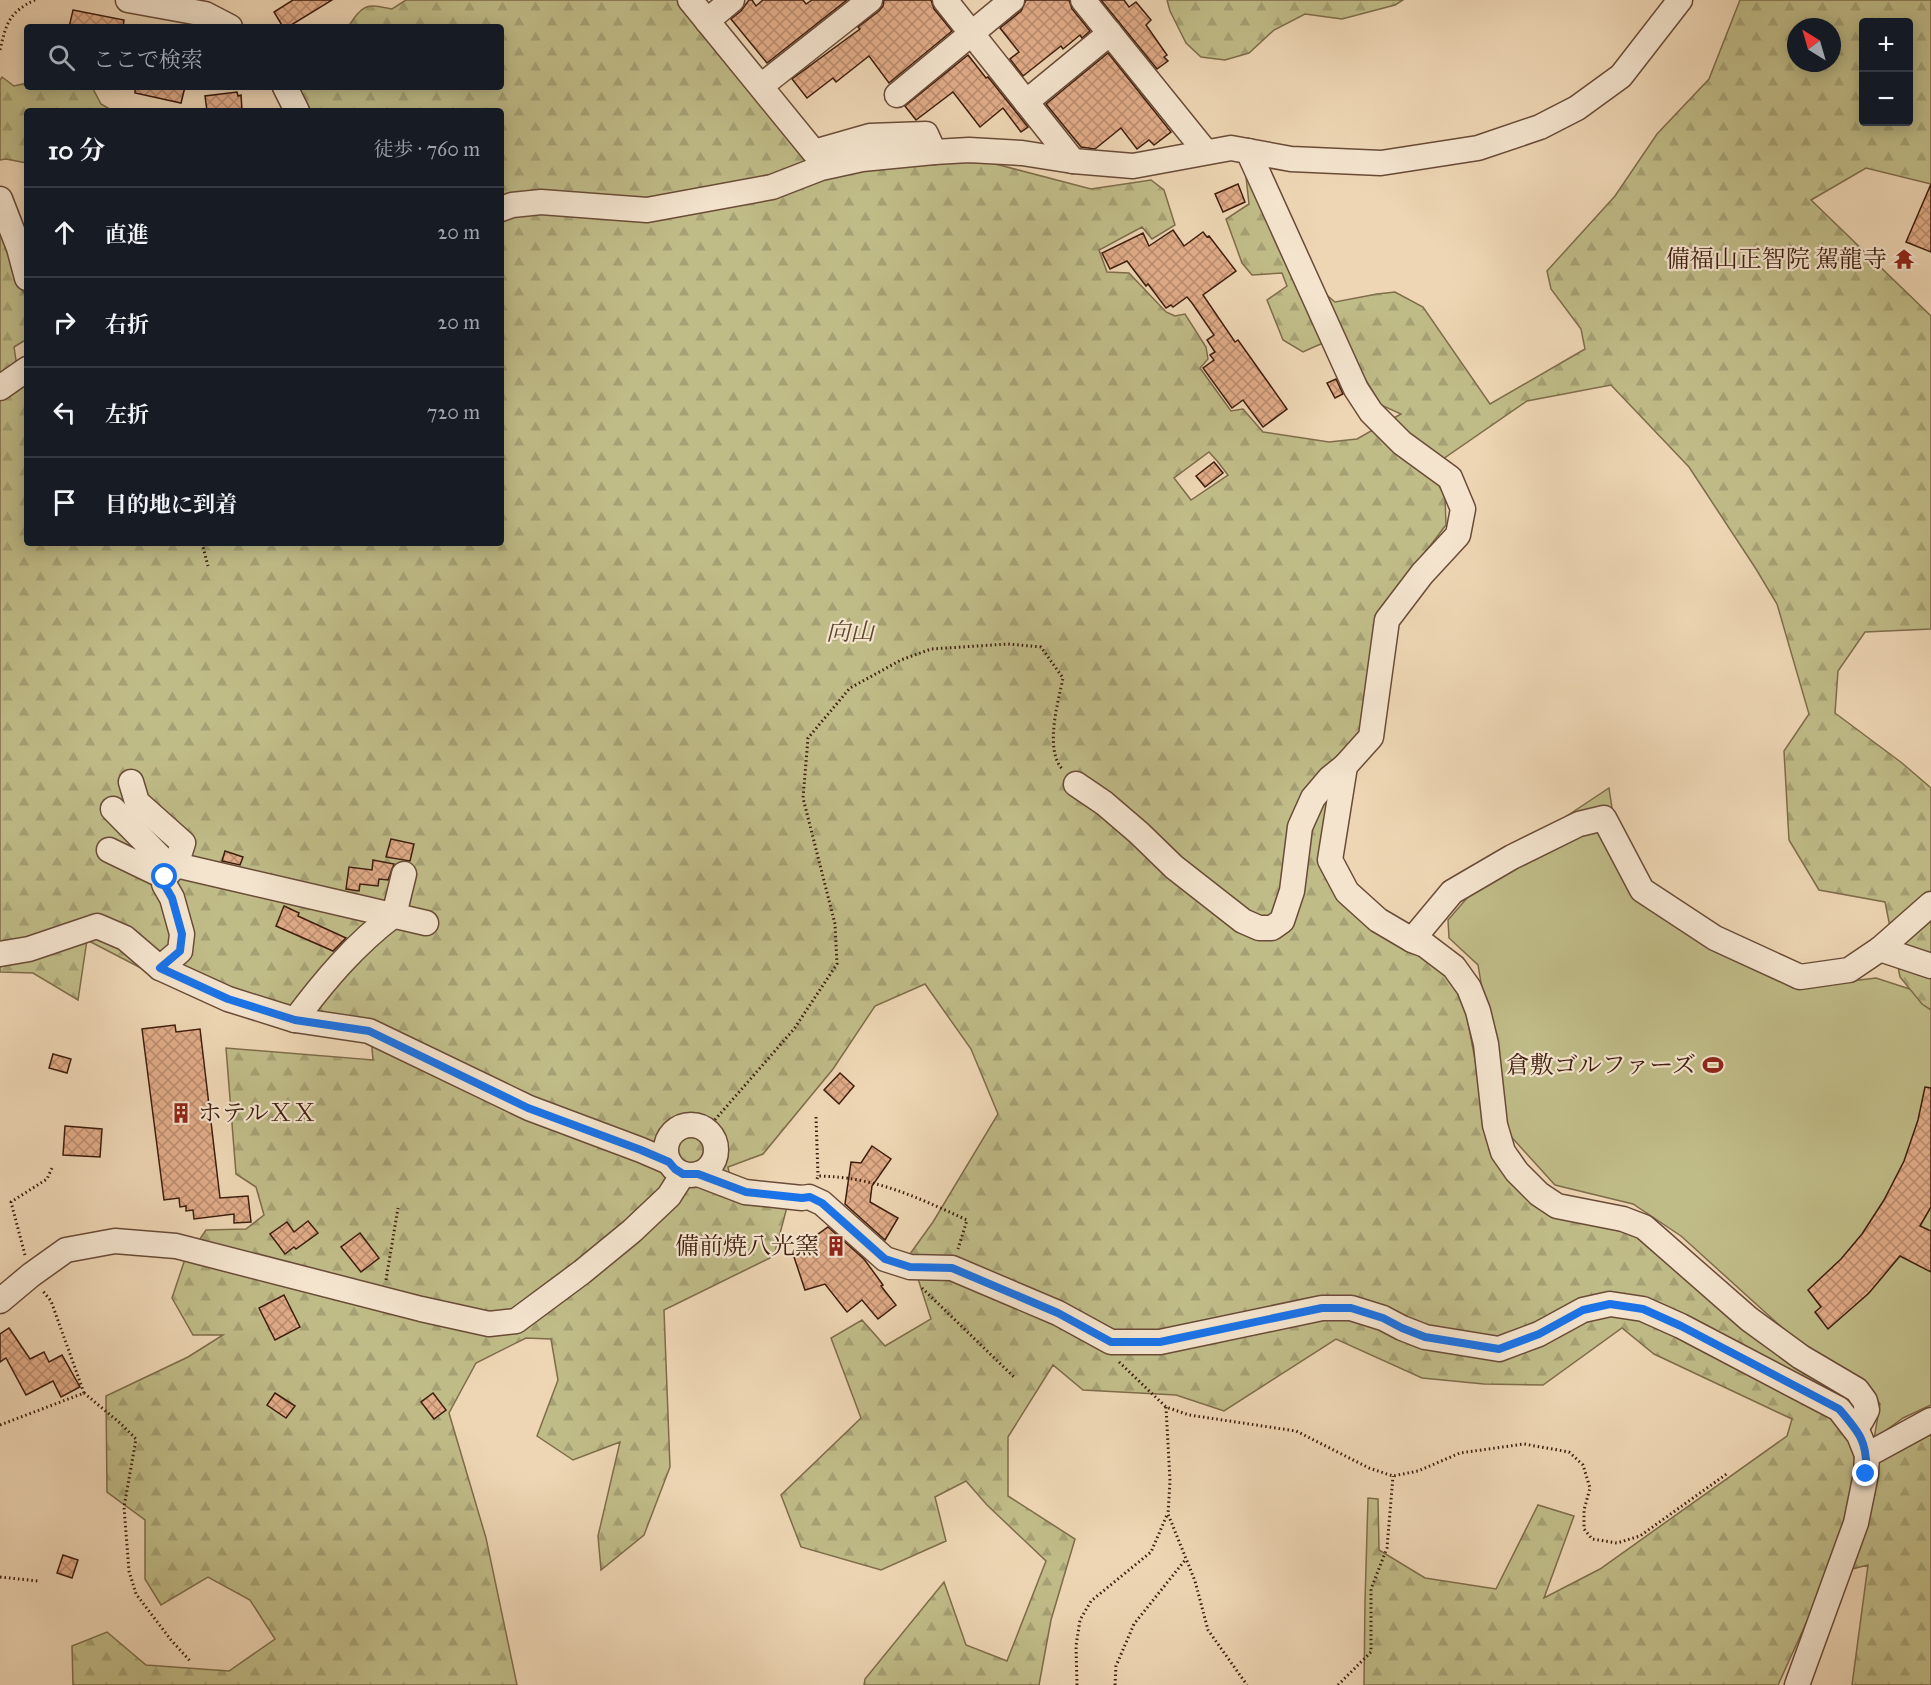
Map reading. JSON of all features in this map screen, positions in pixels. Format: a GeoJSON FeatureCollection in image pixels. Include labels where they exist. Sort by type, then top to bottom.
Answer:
{"type":"FeatureCollection","features":[{"type":"Feature","properties":{"kind":"street"},"geometry":{"type":"LineString","coordinates":[[128,0],[205,14],[224,24]]}},
{"type":"Feature","properties":{"kind":"street"},"geometry":{"type":"LineString","coordinates":[[690,0],[814,152],[870,136],[926,134],[934,152]]}},
{"type":"Feature","properties":{"kind":"street"},"geometry":{"type":"LineString","coordinates":[[707,21],[732,0]]}},
{"type":"Feature","properties":{"kind":"street"},"geometry":{"type":"LineString","coordinates":[[761,86],[870,0]]}},
{"type":"Feature","properties":{"kind":"street"},"geometry":{"type":"LineString","coordinates":[[945,0],[1073,161]]}},
{"type":"Feature","properties":{"kind":"street"},"geometry":{"type":"LineString","coordinates":[[897,95],[1012,0]]}},
{"type":"Feature","properties":{"kind":"street"},"geometry":{"type":"LineString","coordinates":[[1083,0],[1206,151]]}},
{"type":"Feature","properties":{"kind":"street"},"geometry":{"type":"LineString","coordinates":[[504,208],[541,202],[647,210],[772,187],[821,168],[862,159],[934,152],[969,150],[1022,153],[1073,161],[1133,166],[1231,148],[1291,159],[1381,164],[1478,148],[1540,127],[1577,108],[1622,76],[1680,0]]}},
{"type":"Feature","properties":{"kind":"street"},"geometry":{"type":"LineString","coordinates":[[1026,102],[1110,33]]}},
{"type":"Feature","properties":{"kind":"street"},"geometry":{"type":"LineString","coordinates":[[286,90],[296,108]]}},
{"type":"Feature","properties":{"kind":"street"},"geometry":{"type":"LineString","coordinates":[[1076,784],[1104,803],[1174,867],[1243,921],[1259,928],[1272,928],[1282,921],[1292,891],[1300,827],[1313,798],[1371,737],[1387,620],[1422,574],[1458,535],[1463,509],[1450,478],[1402,443],[1371,412],[1356,388],[1248,151]]}},
{"type":"Feature","properties":{"kind":"street"},"geometry":{"type":"LineString","coordinates":[[0,199],[20,248],[24,265]]}},
{"type":"Feature","properties":{"kind":"street"},"geometry":{"type":"LineString","coordinates":[[0,388],[24,371]]}},
{"type":"Feature","properties":{"kind":"street"},"geometry":{"type":"LineString","coordinates":[[1345,766],[1330,860],[1347,892],[1378,920],[1425,945],[1454,967],[1469,988],[1478,1011],[1486,1044],[1495,1125],[1503,1152],[1517,1172],[1539,1194],[1557,1206],[1623,1219],[1644,1227],[1749,1319],[1801,1357],[1857,1390],[1865,1401],[1867,1410],[1862,1421],[1854,1426]]}},
{"type":"Feature","properties":{"kind":"street"},"geometry":{"type":"LineString","coordinates":[[130,782],[137,802],[183,843],[164,884],[172,898],[182,934],[180,951],[160,968]]}},
{"type":"Feature","properties":{"kind":"street"},"geometry":{"type":"LineString","coordinates":[[113,808],[165,862],[170,871]]}},
{"type":"Feature","properties":{"kind":"street"},"geometry":{"type":"LineString","coordinates":[[1412,940],[1452,892],[1512,857],[1579,824],[1604,818],[1642,890],[1715,938],[1800,977],[1849,970],[1880,949],[1931,904]]}},
{"type":"Feature","properties":{"kind":"street"},"geometry":{"type":"LineString","coordinates":[[109,850],[170,871],[426,923]]}},
{"type":"Feature","properties":{"kind":"street"},"geometry":{"type":"LineString","coordinates":[[295,1020],[322,984],[372,931],[394,915],[404,874]]}},
{"type":"Feature","properties":{"kind":"street"},"geometry":{"type":"LineString","coordinates":[[0,954],[29,949],[97,926],[125,938],[160,968],[228,999],[295,1020],[369,1031],[528,1108],[641,1150],[683,1170],[746,1192],[802,1198],[814,1187],[822,1203],[885,1259],[910,1267],[952,1268],[1058,1313],[1111,1342],[1160,1342],[1322,1308],[1351,1308],[1383,1318],[1425,1337],[1499,1349],[1539,1334],[1583,1310],[1610,1304],[1643,1309],[1681,1326],[1839,1409],[1854,1426],[1867,1455],[1866,1474],[1856,1523],[1797,1685]]}},
{"type":"Feature","properties":{"kind":"street"},"geometry":{"type":"LineString","coordinates":[[1880,949],[1931,966]]}},
{"type":"Feature","properties":{"kind":"street"},"geometry":{"type":"LineString","coordinates":[[688,1125],[697,1126],[706,1130],[711,1136],[716,1150],[710,1165],[683,1170],[666,1153],[667,1143],[671,1134],[678,1128],[688,1125]]}},
{"type":"Feature","properties":{"kind":"street"},"geometry":{"type":"LineString","coordinates":[[0,1301],[66,1250],[115,1241],[176,1246],[489,1324],[516,1321],[632,1231],[669,1196],[683,1170]]}},
{"type":"Feature","properties":{"kind":"street"},"geometry":{"type":"LineString","coordinates":[[1867,1455],[1931,1420]]}},
{"type":"Feature","properties":{"kind":"path"},"geometry":{"type":"LineString","coordinates":[[0,50],[5,25],[15,13],[35,0]]}},
{"type":"Feature","properties":{"kind":"path"},"geometry":{"type":"LineString","coordinates":[[203,546],[208,566]]}},
{"type":"Feature","properties":{"kind":"path"},"geometry":{"type":"LineString","coordinates":[[706,1130],[794,1029],[837,964],[835,924],[803,798],[808,738],[850,688],[901,660],[931,649],[1008,644],[1041,647],[1063,678],[1052,744],[1058,765],[1076,784]]}},
{"type":"Feature","properties":{"kind":"path"},"geometry":{"type":"LineString","coordinates":[[816,1117],[814,1187],[844,1176],[895,1188],[968,1220],[952,1268]]}},
{"type":"Feature","properties":{"kind":"path"},"geometry":{"type":"LineString","coordinates":[[52,1168],[47,1179],[11,1202],[31,1275],[51,1301],[84,1394],[136,1439],[124,1507],[129,1571],[136,1594],[191,1662]]}},
{"type":"Feature","properties":{"kind":"path"},"geometry":{"type":"LineString","coordinates":[[382,1299],[399,1208]]}},
{"type":"Feature","properties":{"kind":"path"},"geometry":{"type":"LineString","coordinates":[[910,1267],[912,1278],[1015,1378]]}},
{"type":"Feature","properties":{"kind":"path"},"geometry":{"type":"LineString","coordinates":[[1111,1342],[1111,1352],[1124,1368],[1166,1407],[1189,1415],[1296,1431],[1369,1468],[1393,1476],[1418,1471],[1460,1453],[1524,1444],[1569,1452],[1583,1465],[1590,1488],[1584,1510],[1584,1529],[1592,1539],[1617,1544],[1640,1536],[1728,1473]]}},
{"type":"Feature","properties":{"kind":"path"},"geometry":{"type":"LineString","coordinates":[[0,1425],[84,1394]]}},
{"type":"Feature","properties":{"kind":"path"},"geometry":{"type":"LineString","coordinates":[[1077,1685],[1076,1646],[1080,1620],[1091,1602],[1151,1552],[1168,1514],[1170,1481],[1166,1407]]}},
{"type":"Feature","properties":{"kind":"path"},"geometry":{"type":"LineString","coordinates":[[1338,1685],[1371,1652],[1371,1589],[1387,1548],[1393,1476]]}},
{"type":"Feature","properties":{"kind":"path"},"geometry":{"type":"LineString","coordinates":[[1168,1514],[1195,1581],[1208,1630],[1247,1685]]}},
{"type":"Feature","properties":{"kind":"path"},"geometry":{"type":"LineString","coordinates":[[1115,1685],[1116,1666],[1134,1624],[1186,1559]]}},
{"type":"Feature","properties":{"kind":"path"},"geometry":{"type":"LineString","coordinates":[[0,1577],[38,1581]]}},
{"type":"Feature","properties":{"kind":"green space","name":"向山"},"geometry":{"type":"Polygon","coordinates":[[[406,0],[683,0],[826,172],[965,156],[1091,189],[1151,180],[1164,190],[1175,225],[1152,239],[1142,227],[1099,250],[1107,272],[1129,273],[1166,312],[1175,316],[1185,314],[1206,347],[1208,359],[1200,368],[1231,411],[1243,409],[1263,432],[1329,442],[1357,439],[1401,414],[1381,405],[1364,377],[1323,343],[1303,352],[1283,340],[1267,300],[1287,286],[1282,273],[1252,275],[1242,263],[1226,219],[1249,204],[1246,177],[1252,170],[1322,291],[1335,302],[1395,292],[1423,307],[1490,404],[1585,349],[1581,329],[1551,289],[1547,271],[1615,196],[1657,134],[1709,79],[1740,0],[1931,0],[1931,184],[1866,168],[1811,200],[1931,316],[1931,629],[1865,632],[1838,671],[1835,713],[1902,763],[1931,788],[1931,1010],[1922,1004],[1900,977],[1885,902],[1819,890],[1789,840],[1784,751],[1809,714],[1777,604],[1689,467],[1611,385],[1527,401],[1430,468],[1445,497],[1446,525],[1381,610],[1364,733],[1325,858],[1441,969],[1464,1001],[1486,1118],[1511,1174],[1622,1224],[1854,1394],[1858,1406],[1838,1400],[1874,1464],[1931,1434],[1931,1685],[1852,1685],[1868,1565],[1828,1575],[1778,1685],[1364,1685],[1368,1498],[1378,1499],[1379,1550],[1425,1578],[1496,1589],[1538,1505],[1574,1516],[1544,1598],[1600,1569],[1787,1436],[1792,1419],[1654,1354],[1622,1328],[1543,1385],[1484,1384],[1422,1378],[1336,1339],[1224,1411],[1176,1395],[1083,1390],[1053,1365],[1008,1437],[1008,1496],[1075,1539],[1051,1620],[1039,1685],[864,1685],[865,1679],[944,1582],[966,1645],[1007,1661],[1046,1561],[987,1505],[966,1481],[935,1497],[946,1541],[881,1570],[801,1547],[781,1495],[861,1418],[831,1338],[862,1320],[885,1346],[931,1319],[910,1254],[933,1222],[998,1114],[971,1049],[925,984],[875,1006],[833,1069],[763,1154],[728,1167],[734,1198],[787,1207],[774,1256],[664,1310],[670,1467],[644,1535],[601,1570],[598,1536],[620,1442],[573,1460],[537,1436],[558,1380],[551,1339],[526,1338],[476,1363],[449,1413],[486,1538],[517,1685],[73,1685],[72,1646],[107,1632],[146,1665],[229,1671],[275,1639],[250,1600],[208,1577],[161,1605],[145,1579],[145,1520],[107,1492],[106,1396],[188,1357],[223,1335],[193,1335],[172,1298],[184,1262],[206,1230],[246,1229],[264,1215],[256,1187],[236,1174],[226,1048],[373,1060],[371,1037],[238,1014],[87,940],[78,1000],[33,973],[0,972],[0,226],[8,245],[12,271],[24,293],[24,341],[14,347],[17,367],[24,364],[24,546],[504,546],[504,108],[304,108],[296,90],[504,90],[504,24],[350,24],[361,10],[370,6],[392,9],[406,0]],[[1209,452],[1174,478],[1191,500],[1228,475],[1209,452]]]}},
{"type":"Feature","properties":{"kind":"green space"},"geometry":{"type":"Polygon","coordinates":[[[1167,0],[1403,0],[1395,5],[1342,19],[1305,14],[1274,30],[1249,53],[1225,60],[1201,57],[1186,43],[1167,0]]]}},
{"type":"Feature","properties":{"kind":"green space"},"geometry":{"type":"Polygon","coordinates":[[[2,77],[14,86],[24,84],[24,90],[94,90],[101,104],[108,108],[24,108],[24,162],[0,160],[0,80],[2,77]]]}},
{"type":"Feature","properties":{"kind":"green space","name":"倉敷ゴルファーズ"},"geometry":{"type":"Polygon","coordinates":[[[1609,788],[1620,861],[1636,893],[1793,988],[1876,978],[1931,998],[1931,1405],[1903,1418],[1874,1439],[1880,1404],[1862,1379],[1819,1361],[1681,1236],[1633,1204],[1555,1185],[1506,1131],[1478,965],[1449,938],[1448,920],[1499,861],[1609,788]]]}},
{"type":"Feature","properties":{"kind":"building"},"geometry":{"type":"Polygon","coordinates":[[[293,0],[332,0],[293,24],[281,24],[274,12],[293,0]]]}},
{"type":"Feature","properties":{"kind":"building"},"geometry":{"type":"Polygon","coordinates":[[[749,0],[752,0],[756,6],[763,0],[803,0],[806,4],[812,0],[847,0],[767,63],[731,19],[749,0]]]}},
{"type":"Feature","properties":{"kind":"building"},"geometry":{"type":"Polygon","coordinates":[[[884,0],[931,0],[934,9],[952,31],[889,83],[869,56],[836,82],[833,78],[807,98],[792,79],[860,29],[858,27],[879,11],[884,0]]]}},
{"type":"Feature","properties":{"kind":"building"},"geometry":{"type":"Polygon","coordinates":[[[1026,0],[1069,0],[1072,9],[1090,31],[1082,38],[1080,35],[1063,49],[1061,46],[1023,76],[1010,59],[1019,52],[1000,28],[1021,11],[1026,0]]]}},
{"type":"Feature","properties":{"kind":"building"},"geometry":{"type":"Polygon","coordinates":[[[1101,0],[1124,0],[1129,7],[1136,2],[1151,20],[1146,25],[1167,55],[1164,57],[1168,61],[1157,69],[1101,0]]]}},
{"type":"Feature","properties":{"kind":"building"},"geometry":{"type":"Polygon","coordinates":[[[73,10],[124,20],[123,24],[70,24],[73,10]]]}},
{"type":"Feature","properties":{"kind":"building"},"geometry":{"type":"Polygon","coordinates":[[[1108,53],[1171,132],[1154,145],[1149,140],[1137,149],[1121,128],[1095,149],[1081,147],[1046,104],[1108,53]]]}},
{"type":"Feature","properties":{"kind":"building"},"geometry":{"type":"Polygon","coordinates":[[[968,55],[1028,127],[1021,132],[1003,108],[980,127],[953,92],[916,120],[905,106],[968,55]]]}},
{"type":"Feature","properties":{"kind":"building"},"geometry":{"type":"Polygon","coordinates":[[[135,90],[184,90],[181,103],[135,93],[135,90]]]}},
{"type":"Feature","properties":{"kind":"building"},"geometry":{"type":"Polygon","coordinates":[[[237,92],[238,96],[241,95],[242,108],[207,108],[205,96],[237,92]]]}},
{"type":"Feature","properties":{"kind":"building"},"geometry":{"type":"Polygon","coordinates":[[[1238,184],[1245,202],[1223,212],[1215,194],[1238,184]]]}},
{"type":"Feature","properties":{"kind":"building"},"geometry":{"type":"Polygon","coordinates":[[[1931,184],[1931,252],[1906,242],[1931,184]]]}},
{"type":"Feature","properties":{"kind":"building"},"geometry":{"type":"Polygon","coordinates":[[[1173,230],[1184,246],[1203,232],[1207,237],[1209,236],[1236,271],[1203,295],[1235,342],[1238,340],[1287,409],[1263,427],[1243,400],[1232,408],[1203,368],[1214,360],[1210,355],[1215,352],[1207,340],[1214,335],[1187,297],[1173,307],[1171,305],[1166,308],[1127,261],[1110,269],[1102,253],[1143,233],[1149,246],[1173,230]]]}},
{"type":"Feature","properties":{"kind":"building"},"geometry":{"type":"Polygon","coordinates":[[[1336,379],[1343,394],[1335,398],[1327,383],[1336,379]]]}},
{"type":"Feature","properties":{"kind":"building"},"geometry":{"type":"Polygon","coordinates":[[[1214,462],[1223,473],[1205,487],[1196,476],[1214,462]]]}},
{"type":"Feature","properties":{"kind":"building"},"geometry":{"type":"Polygon","coordinates":[[[391,839],[414,844],[410,861],[386,857],[391,839]]]}},
{"type":"Feature","properties":{"kind":"building"},"geometry":{"type":"Polygon","coordinates":[[[225,851],[243,857],[240,865],[222,861],[225,851]]]}},
{"type":"Feature","properties":{"kind":"building"},"geometry":{"type":"Polygon","coordinates":[[[373,860],[394,864],[388,880],[379,879],[378,886],[360,884],[359,891],[346,889],[349,867],[372,870],[373,860]]]}},
{"type":"Feature","properties":{"kind":"building"},"geometry":{"type":"Polygon","coordinates":[[[284,906],[299,913],[298,916],[346,938],[333,951],[276,926],[284,906]]]}},
{"type":"Feature","properties":{"kind":"building","name":"ホテルＸＸ"},"geometry":{"type":"Polygon","coordinates":[[[175,1025],[176,1032],[200,1029],[220,1198],[248,1196],[251,1222],[234,1223],[234,1214],[194,1219],[193,1210],[186,1211],[186,1206],[180,1207],[179,1198],[164,1200],[142,1029],[175,1025]]]}},
{"type":"Feature","properties":{"kind":"building"},"geometry":{"type":"Polygon","coordinates":[[[53,1054],[71,1059],[67,1073],[49,1068],[53,1054]]]}},
{"type":"Feature","properties":{"kind":"building"},"geometry":{"type":"Polygon","coordinates":[[[840,1073],[854,1086],[839,1104],[824,1090],[840,1073]]]}},
{"type":"Feature","properties":{"kind":"building"},"geometry":{"type":"Polygon","coordinates":[[[1925,1087],[1931,1088],[1931,1207],[1920,1226],[1931,1231],[1931,1272],[1900,1256],[1869,1293],[1828,1329],[1815,1312],[1821,1307],[1808,1290],[1841,1259],[1862,1234],[1884,1200],[1904,1161],[1918,1120],[1925,1087]]]}},
{"type":"Feature","properties":{"kind":"building"},"geometry":{"type":"Polygon","coordinates":[[[65,1126],[102,1129],[100,1157],[63,1155],[65,1126]]]}},
{"type":"Feature","properties":{"kind":"building"},"geometry":{"type":"Polygon","coordinates":[[[872,1146],[891,1159],[872,1186],[870,1202],[898,1218],[885,1240],[845,1204],[851,1162],[861,1163],[872,1146]]]}},
{"type":"Feature","properties":{"kind":"building"},"geometry":{"type":"Polygon","coordinates":[[[308,1221],[318,1233],[285,1254],[270,1234],[287,1222],[294,1232],[308,1221]]]}},
{"type":"Feature","properties":{"kind":"building"},"geometry":{"type":"Polygon","coordinates":[[[828,1227],[864,1259],[896,1305],[878,1319],[862,1300],[847,1312],[825,1284],[805,1290],[794,1257],[817,1249],[810,1240],[828,1227]]]}},
{"type":"Feature","properties":{"kind":"building"},"geometry":{"type":"Polygon","coordinates":[[[360,1233],[379,1258],[361,1272],[341,1247],[360,1233]]]}},
{"type":"Feature","properties":{"kind":"building"},"geometry":{"type":"Polygon","coordinates":[[[284,1295],[300,1327],[275,1340],[259,1308],[284,1295]]]}},
{"type":"Feature","properties":{"kind":"building"},"geometry":{"type":"Polygon","coordinates":[[[9,1328],[30,1359],[44,1352],[49,1362],[62,1355],[80,1387],[61,1397],[53,1381],[26,1395],[6,1358],[0,1362],[0,1334],[9,1328]]]}},
{"type":"Feature","properties":{"kind":"building"},"geometry":{"type":"Polygon","coordinates":[[[275,1393],[295,1406],[286,1418],[267,1405],[275,1393]]]}},
{"type":"Feature","properties":{"kind":"building"},"geometry":{"type":"Polygon","coordinates":[[[433,1393],[446,1410],[434,1419],[421,1402],[433,1393]]]}},
{"type":"Feature","properties":{"kind":"building"},"geometry":{"type":"Polygon","coordinates":[[[63,1555],[78,1560],[72,1578],[57,1573],[63,1555]]]}},
{"type":"Feature","properties":{"kind":"place","name":"備福山正智院 駕龍寺"},"geometry":{"type":"Point","coordinates":[1904,259]}},
{"type":"Feature","properties":{"kind":"place","name":"倉敷ゴルファーズ"},"geometry":{"type":"Point","coordinates":[1713,1065]}},
{"type":"Feature","properties":{"kind":"place","name":"ホテルＸＸ"},"geometry":{"type":"Point","coordinates":[181,1113]}},
{"type":"Feature","properties":{"kind":"place","name":"備前焼八光窯"},"geometry":{"type":"Point","coordinates":[836,1246]}},
{"type":"Feature","properties":{"kind":"route"},"geometry":{"type":"LineString","coordinates":[[165,877],[164,884],[172,898],[182,934],[180,951],[160,968],[228,999],[295,1020],[369,1031],[528,1108],[669,1162],[683,1174],[698,1174],[746,1192],[810,1197],[822,1203],[885,1259],[910,1267],[952,1268],[1058,1313],[1111,1342],[1160,1342],[1322,1308],[1351,1308],[1383,1318],[1425,1337],[1499,1349],[1539,1334],[1583,1310],[1610,1304],[1643,1309],[1681,1326],[1839,1409],[1854,1426],[1864,1446],[1867,1455],[1866,1474]]}}]}
